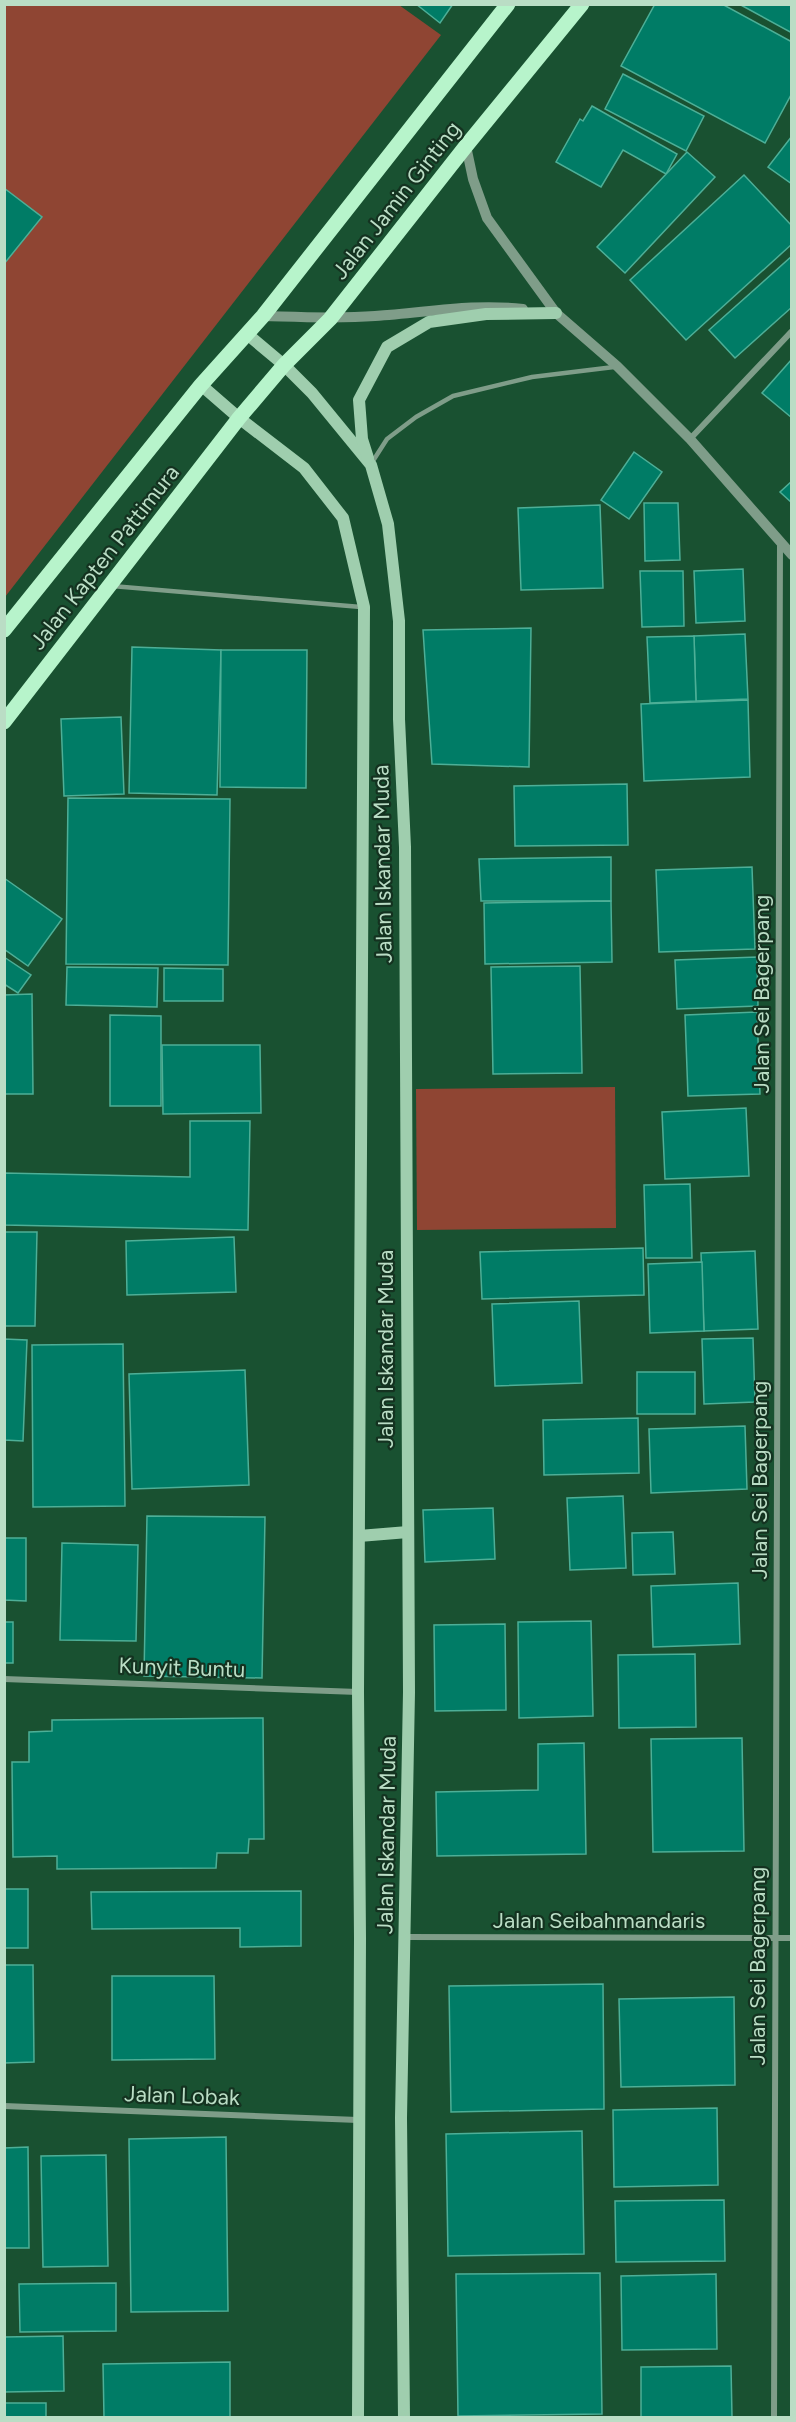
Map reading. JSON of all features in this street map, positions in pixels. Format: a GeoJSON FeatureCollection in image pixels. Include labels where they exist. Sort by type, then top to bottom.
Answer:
{"type":"FeatureCollection","features":[{"type":"Feature","properties":{"kind":"main road","name":"Jalan Jamin Ginting"},"geometry":{"type":"LineString","coordinates":[[201,385],[263,316],[508,4]]}},
{"type":"Feature","properties":{"kind":"main road","name":"Jalan Jamin Ginting"},"geometry":{"type":"LineString","coordinates":[[239,418],[284,365],[330,318],[582,4]]}},
{"type":"Feature","properties":{"kind":"main road"},"geometry":{"type":"LineString","coordinates":[[370,465],[362,439],[358,400],[387,347],[429,322],[486,314],[556,313]]}},
{"type":"Feature","properties":{"kind":"main road","name":"Jalan Iskandar Muda"},"geometry":{"type":"LineString","coordinates":[[247,334],[284,365],[312,393],[370,465],[388,524],[399,621],[399,719],[405,847],[410,1692],[401,2118],[404,2418]]}},
{"type":"Feature","properties":{"kind":"main road","name":"Jalan Iskandar Muda"},"geometry":{"type":"LineString","coordinates":[[201,385],[239,418],[304,468],[343,518],[364,607],[358,1692],[360,1938],[358,2418]]}},
{"type":"Feature","properties":{"kind":"main road","name":"Jalan Kapten Pattimura"},"geometry":{"type":"LineString","coordinates":[[4,630],[201,385]]}},
{"type":"Feature","properties":{"kind":"main road","name":"Jalan Kapten Pattimura"},"geometry":{"type":"LineString","coordinates":[[4,722],[239,418]]}},
{"type":"Feature","properties":{"kind":"main road"},"geometry":{"type":"LineString","coordinates":[[359,1536],[408,1532]]}},
{"type":"Feature","properties":{"kind":"street"},"geometry":{"type":"LineString","coordinates":[[466,146],[473,179],[487,218],[556,313],[617,366],[690,439],[792,555]]}},
{"type":"Feature","properties":{"kind":"street"},"geometry":{"type":"LineString","coordinates":[[263,316],[330,318],[376,316],[447,307],[502,307],[556,313]]}},
{"type":"Feature","properties":{"kind":"street"},"geometry":{"type":"LineString","coordinates":[[690,439],[792,331]]}},
{"type":"Feature","properties":{"kind":"street","name":"Jalan Sei Bagerpang"},"geometry":{"type":"LineString","coordinates":[[774,2418],[780,543]]}},
{"type":"Feature","properties":{"kind":"street","name":"Kunyit Buntu"},"geometry":{"type":"LineString","coordinates":[[4,1679],[358,1692]]}},
{"type":"Feature","properties":{"kind":"street","name":"Jalan Seibahmandaris"},"geometry":{"type":"LineString","coordinates":[[406,1937],[792,1938]]}},
{"type":"Feature","properties":{"kind":"street","name":"Jalan Lobak"},"geometry":{"type":"LineString","coordinates":[[4,2106],[358,2120]]}},
{"type":"Feature","properties":{"kind":"lane"},"geometry":{"type":"LineString","coordinates":[[370,465],[387,439],[416,417],[453,396],[532,377],[617,366]]}},
{"type":"Feature","properties":{"kind":"lane"},"geometry":{"type":"LineString","coordinates":[[111,586],[364,607]]}},
{"type":"Feature","properties":{"kind":"shaded area"},"geometry":{"type":"Polygon","coordinates":[[[5,5],[399,5],[441,35],[5,597],[5,5]]]}},
{"type":"Feature","properties":{"kind":"shaded area"},"geometry":{"type":"Polygon","coordinates":[[[615,1087],[616,1228],[417,1230],[416,1089],[615,1087]]]}},
{"type":"Feature","properties":{"kind":"building"},"geometry":{"type":"Polygon","coordinates":[[[416,4],[453,4],[440,23],[416,4]]]}},
{"type":"Feature","properties":{"kind":"building"},"geometry":{"type":"Polygon","coordinates":[[[655,4],[722,4],[792,42],[792,93],[765,143],[621,66],[655,4]]]}},
{"type":"Feature","properties":{"kind":"building"},"geometry":{"type":"Polygon","coordinates":[[[739,4],[792,4],[792,33],[739,4]]]}},
{"type":"Feature","properties":{"kind":"building"},"geometry":{"type":"Polygon","coordinates":[[[623,74],[704,116],[686,151],[605,109],[623,74]]]}},
{"type":"Feature","properties":{"kind":"building"},"geometry":{"type":"Polygon","coordinates":[[[592,106],[677,154],[666,174],[623,150],[601,187],[556,162],[580,119],[583,121],[592,106]]]}},
{"type":"Feature","properties":{"kind":"building"},"geometry":{"type":"Polygon","coordinates":[[[792,136],[792,184],[768,167],[792,136]]]}},
{"type":"Feature","properties":{"kind":"building"},"geometry":{"type":"Polygon","coordinates":[[[687,152],[715,177],[625,273],[597,247],[687,152]]]}},
{"type":"Feature","properties":{"kind":"building"},"geometry":{"type":"Polygon","coordinates":[[[744,175],[792,226],[792,244],[686,340],[630,280],[744,175]]]}},
{"type":"Feature","properties":{"kind":"building"},"geometry":{"type":"Polygon","coordinates":[[[4,188],[42,217],[4,264],[4,188]]]}},
{"type":"Feature","properties":{"kind":"building"},"geometry":{"type":"Polygon","coordinates":[[[792,256],[792,307],[735,358],[709,330],[792,256]]]}},
{"type":"Feature","properties":{"kind":"building"},"geometry":{"type":"Polygon","coordinates":[[[792,359],[792,418],[762,393],[792,359]]]}},
{"type":"Feature","properties":{"kind":"building"},"geometry":{"type":"Polygon","coordinates":[[[634,452],[662,472],[629,519],[601,500],[634,452]]]}},
{"type":"Feature","properties":{"kind":"building"},"geometry":{"type":"Polygon","coordinates":[[[792,481],[792,503],[780,492],[792,481]]]}},
{"type":"Feature","properties":{"kind":"building"},"geometry":{"type":"Polygon","coordinates":[[[644,503],[678,503],[680,560],[645,561],[644,503]]]}},
{"type":"Feature","properties":{"kind":"building"},"geometry":{"type":"Polygon","coordinates":[[[600,505],[603,588],[521,590],[518,508],[600,505]]]}},
{"type":"Feature","properties":{"kind":"building"},"geometry":{"type":"Polygon","coordinates":[[[743,569],[745,621],[696,623],[694,571],[743,569]]]}},
{"type":"Feature","properties":{"kind":"building"},"geometry":{"type":"Polygon","coordinates":[[[640,571],[683,571],[684,626],[642,627],[640,571]]]}},
{"type":"Feature","properties":{"kind":"building"},"geometry":{"type":"Polygon","coordinates":[[[531,628],[529,767],[432,764],[423,630],[531,628]]]}},
{"type":"Feature","properties":{"kind":"building"},"geometry":{"type":"Polygon","coordinates":[[[745,634],[748,699],[696,701],[694,636],[745,634]]]}},
{"type":"Feature","properties":{"kind":"building"},"geometry":{"type":"Polygon","coordinates":[[[694,636],[696,701],[650,703],[647,637],[694,636]]]}},
{"type":"Feature","properties":{"kind":"building"},"geometry":{"type":"Polygon","coordinates":[[[132,647],[221,650],[217,795],[129,793],[132,647]]]}},
{"type":"Feature","properties":{"kind":"building"},"geometry":{"type":"Polygon","coordinates":[[[221,650],[307,650],[306,788],[220,787],[221,650]]]}},
{"type":"Feature","properties":{"kind":"building"},"geometry":{"type":"Polygon","coordinates":[[[748,700],[750,777],[644,781],[641,704],[748,700]]]}},
{"type":"Feature","properties":{"kind":"building"},"geometry":{"type":"Polygon","coordinates":[[[121,717],[124,794],[64,796],[61,719],[121,717]]]}},
{"type":"Feature","properties":{"kind":"building"},"geometry":{"type":"Polygon","coordinates":[[[627,784],[628,845],[515,846],[514,786],[627,784]]]}},
{"type":"Feature","properties":{"kind":"building"},"geometry":{"type":"Polygon","coordinates":[[[68,798],[230,799],[228,965],[66,964],[68,798]]]}},
{"type":"Feature","properties":{"kind":"building"},"geometry":{"type":"Polygon","coordinates":[[[611,857],[611,901],[481,901],[479,859],[611,857]]]}},
{"type":"Feature","properties":{"kind":"building"},"geometry":{"type":"Polygon","coordinates":[[[752,867],[755,949],[659,952],[656,870],[752,867]]]}},
{"type":"Feature","properties":{"kind":"building"},"geometry":{"type":"Polygon","coordinates":[[[4,878],[62,919],[28,966],[4,949],[4,878]]]}},
{"type":"Feature","properties":{"kind":"building"},"geometry":{"type":"Polygon","coordinates":[[[611,901],[612,962],[485,964],[484,903],[611,901]]]}},
{"type":"Feature","properties":{"kind":"building"},"geometry":{"type":"Polygon","coordinates":[[[4,957],[31,975],[18,993],[4,984],[4,957]]]}},
{"type":"Feature","properties":{"kind":"building"},"geometry":{"type":"Polygon","coordinates":[[[757,957],[758,1006],[677,1009],[675,960],[757,957]]]}},
{"type":"Feature","properties":{"kind":"building"},"geometry":{"type":"Polygon","coordinates":[[[580,966],[582,1073],[493,1074],[491,967],[580,966]]]}},
{"type":"Feature","properties":{"kind":"building"},"geometry":{"type":"Polygon","coordinates":[[[67,967],[158,968],[157,1007],[66,1005],[67,967]]]}},
{"type":"Feature","properties":{"kind":"building"},"geometry":{"type":"Polygon","coordinates":[[[164,968],[223,969],[223,1001],[164,1001],[164,968]]]}},
{"type":"Feature","properties":{"kind":"building"},"geometry":{"type":"Polygon","coordinates":[[[32,994],[33,1094],[4,1094],[4,995],[32,994]]]}},
{"type":"Feature","properties":{"kind":"building"},"geometry":{"type":"Polygon","coordinates":[[[757,1012],[760,1094],[688,1096],[685,1015],[757,1012]]]}},
{"type":"Feature","properties":{"kind":"building"},"geometry":{"type":"Polygon","coordinates":[[[110,1015],[161,1016],[161,1106],[110,1106],[110,1015]]]}},
{"type":"Feature","properties":{"kind":"building"},"geometry":{"type":"Polygon","coordinates":[[[162,1045],[260,1045],[261,1113],[163,1114],[162,1045]]]}},
{"type":"Feature","properties":{"kind":"building"},"geometry":{"type":"Polygon","coordinates":[[[746,1108],[749,1176],[665,1179],[662,1112],[746,1108]]]}},
{"type":"Feature","properties":{"kind":"building"},"geometry":{"type":"Polygon","coordinates":[[[190,1121],[250,1121],[248,1230],[4,1225],[4,1173],[190,1177],[190,1121]]]}},
{"type":"Feature","properties":{"kind":"building"},"geometry":{"type":"Polygon","coordinates":[[[690,1184],[692,1258],[646,1258],[644,1185],[690,1184]]]}},
{"type":"Feature","properties":{"kind":"building"},"geometry":{"type":"Polygon","coordinates":[[[4,1232],[37,1232],[35,1326],[4,1326],[4,1232]]]}},
{"type":"Feature","properties":{"kind":"building"},"geometry":{"type":"Polygon","coordinates":[[[234,1237],[236,1292],[127,1295],[126,1241],[234,1237]]]}},
{"type":"Feature","properties":{"kind":"building"},"geometry":{"type":"Polygon","coordinates":[[[643,1248],[644,1295],[482,1299],[480,1252],[643,1248]]]}},
{"type":"Feature","properties":{"kind":"building"},"geometry":{"type":"Polygon","coordinates":[[[755,1251],[758,1329],[704,1331],[701,1253],[755,1251]]]}},
{"type":"Feature","properties":{"kind":"building"},"geometry":{"type":"Polygon","coordinates":[[[702,1262],[704,1331],[650,1333],[648,1264],[702,1262]]]}},
{"type":"Feature","properties":{"kind":"building"},"geometry":{"type":"Polygon","coordinates":[[[579,1301],[582,1383],[495,1386],[492,1304],[579,1301]]]}},
{"type":"Feature","properties":{"kind":"building"},"geometry":{"type":"Polygon","coordinates":[[[753,1338],[755,1402],[704,1404],[702,1339],[753,1338]]]}},
{"type":"Feature","properties":{"kind":"building"},"geometry":{"type":"Polygon","coordinates":[[[4,1339],[27,1340],[23,1441],[4,1440],[4,1339]]]}},
{"type":"Feature","properties":{"kind":"building"},"geometry":{"type":"Polygon","coordinates":[[[123,1344],[125,1506],[33,1507],[32,1345],[123,1344]]]}},
{"type":"Feature","properties":{"kind":"building"},"geometry":{"type":"Polygon","coordinates":[[[245,1370],[249,1485],[132,1489],[129,1374],[245,1370]]]}},
{"type":"Feature","properties":{"kind":"building"},"geometry":{"type":"Polygon","coordinates":[[[637,1372],[695,1372],[695,1414],[637,1414],[637,1372]]]}},
{"type":"Feature","properties":{"kind":"building"},"geometry":{"type":"Polygon","coordinates":[[[638,1418],[639,1473],[544,1475],[543,1420],[638,1418]]]}},
{"type":"Feature","properties":{"kind":"building"},"geometry":{"type":"Polygon","coordinates":[[[745,1426],[747,1489],[651,1493],[649,1429],[745,1426]]]}},
{"type":"Feature","properties":{"kind":"building"},"geometry":{"type":"Polygon","coordinates":[[[623,1496],[626,1568],[570,1570],[567,1498],[623,1496]]]}},
{"type":"Feature","properties":{"kind":"building"},"geometry":{"type":"Polygon","coordinates":[[[493,1508],[495,1559],[425,1562],[423,1510],[493,1508]]]}},
{"type":"Feature","properties":{"kind":"building"},"geometry":{"type":"Polygon","coordinates":[[[147,1516],[265,1517],[262,1678],[144,1676],[147,1516]]]}},
{"type":"Feature","properties":{"kind":"building"},"geometry":{"type":"Polygon","coordinates":[[[673,1532],[675,1574],[633,1575],[632,1533],[673,1532]]]}},
{"type":"Feature","properties":{"kind":"building"},"geometry":{"type":"Polygon","coordinates":[[[4,1538],[26,1538],[26,1601],[4,1600],[4,1538]]]}},
{"type":"Feature","properties":{"kind":"building"},"geometry":{"type":"Polygon","coordinates":[[[62,1543],[138,1545],[136,1641],[60,1640],[62,1543]]]}},
{"type":"Feature","properties":{"kind":"building"},"geometry":{"type":"Polygon","coordinates":[[[738,1583],[740,1644],[653,1647],[651,1586],[738,1583]]]}},
{"type":"Feature","properties":{"kind":"building"},"geometry":{"type":"Polygon","coordinates":[[[591,1621],[593,1716],[519,1718],[518,1622],[591,1621]]]}},
{"type":"Feature","properties":{"kind":"building"},"geometry":{"type":"Polygon","coordinates":[[[4,1622],[13,1622],[13,1663],[4,1663],[4,1622]]]}},
{"type":"Feature","properties":{"kind":"building"},"geometry":{"type":"Polygon","coordinates":[[[505,1624],[506,1710],[435,1711],[434,1625],[505,1624]]]}},
{"type":"Feature","properties":{"kind":"building"},"geometry":{"type":"Polygon","coordinates":[[[695,1654],[696,1727],[619,1728],[618,1655],[695,1654]]]}},
{"type":"Feature","properties":{"kind":"building"},"geometry":{"type":"Polygon","coordinates":[[[263,1718],[264,1839],[249,1839],[248,1853],[217,1853],[216,1868],[57,1869],[57,1856],[13,1857],[12,1762],[29,1762],[29,1732],[52,1731],[52,1720],[263,1718]]]}},
{"type":"Feature","properties":{"kind":"building"},"geometry":{"type":"Polygon","coordinates":[[[742,1738],[744,1851],[653,1852],[651,1739],[742,1738]]]}},
{"type":"Feature","properties":{"kind":"building"},"geometry":{"type":"Polygon","coordinates":[[[584,1743],[586,1854],[437,1856],[436,1792],[538,1790],[538,1744],[584,1743]]]}},
{"type":"Feature","properties":{"kind":"building"},"geometry":{"type":"Polygon","coordinates":[[[4,1889],[28,1889],[28,1948],[4,1948],[4,1889]]]}},
{"type":"Feature","properties":{"kind":"building"},"geometry":{"type":"Polygon","coordinates":[[[301,1891],[301,1946],[240,1947],[240,1928],[92,1929],[91,1892],[301,1891]]]}},
{"type":"Feature","properties":{"kind":"building"},"geometry":{"type":"Polygon","coordinates":[[[4,1965],[33,1965],[34,2062],[4,2063],[4,1965]]]}},
{"type":"Feature","properties":{"kind":"building"},"geometry":{"type":"Polygon","coordinates":[[[112,1976],[214,1976],[215,2059],[112,2060],[112,1976]]]}},
{"type":"Feature","properties":{"kind":"building"},"geometry":{"type":"Polygon","coordinates":[[[603,1984],[604,2109],[451,2112],[449,1986],[603,1984]]]}},
{"type":"Feature","properties":{"kind":"building"},"geometry":{"type":"Polygon","coordinates":[[[734,1997],[735,2085],[621,2087],[619,1999],[734,1997]]]}},
{"type":"Feature","properties":{"kind":"building"},"geometry":{"type":"Polygon","coordinates":[[[717,2108],[718,2185],[614,2187],[613,2110],[717,2108]]]}},
{"type":"Feature","properties":{"kind":"building"},"geometry":{"type":"Polygon","coordinates":[[[582,2131],[584,2254],[448,2256],[446,2134],[582,2131]]]}},
{"type":"Feature","properties":{"kind":"building"},"geometry":{"type":"Polygon","coordinates":[[[226,2137],[228,2311],[131,2312],[129,2139],[226,2137]]]}},
{"type":"Feature","properties":{"kind":"building"},"geometry":{"type":"Polygon","coordinates":[[[28,2147],[29,2248],[4,2248],[4,2148],[28,2147]]]}},
{"type":"Feature","properties":{"kind":"building"},"geometry":{"type":"Polygon","coordinates":[[[106,2155],[108,2266],[43,2267],[41,2156],[106,2155]]]}},
{"type":"Feature","properties":{"kind":"building"},"geometry":{"type":"Polygon","coordinates":[[[724,2200],[725,2261],[616,2262],[615,2201],[724,2200]]]}},
{"type":"Feature","properties":{"kind":"building"},"geometry":{"type":"Polygon","coordinates":[[[600,2273],[602,2414],[458,2416],[456,2274],[600,2273]]]}},
{"type":"Feature","properties":{"kind":"building"},"geometry":{"type":"Polygon","coordinates":[[[716,2274],[717,2349],[622,2350],[621,2276],[716,2274]]]}},
{"type":"Feature","properties":{"kind":"building"},"geometry":{"type":"Polygon","coordinates":[[[116,2283],[116,2331],[20,2332],[19,2284],[116,2283]]]}},
{"type":"Feature","properties":{"kind":"building"},"geometry":{"type":"Polygon","coordinates":[[[63,2336],[64,2391],[4,2392],[4,2337],[63,2336]]]}},
{"type":"Feature","properties":{"kind":"building"},"geometry":{"type":"Polygon","coordinates":[[[230,2362],[230,2418],[104,2418],[103,2364],[230,2362]]]}},
{"type":"Feature","properties":{"kind":"building"},"geometry":{"type":"Polygon","coordinates":[[[731,2366],[732,2417],[641,2418],[641,2367],[731,2366]]]}},
{"type":"Feature","properties":{"kind":"building"},"geometry":{"type":"Polygon","coordinates":[[[4,2403],[46,2403],[46,2418],[4,2418],[4,2403]]]}}]}
